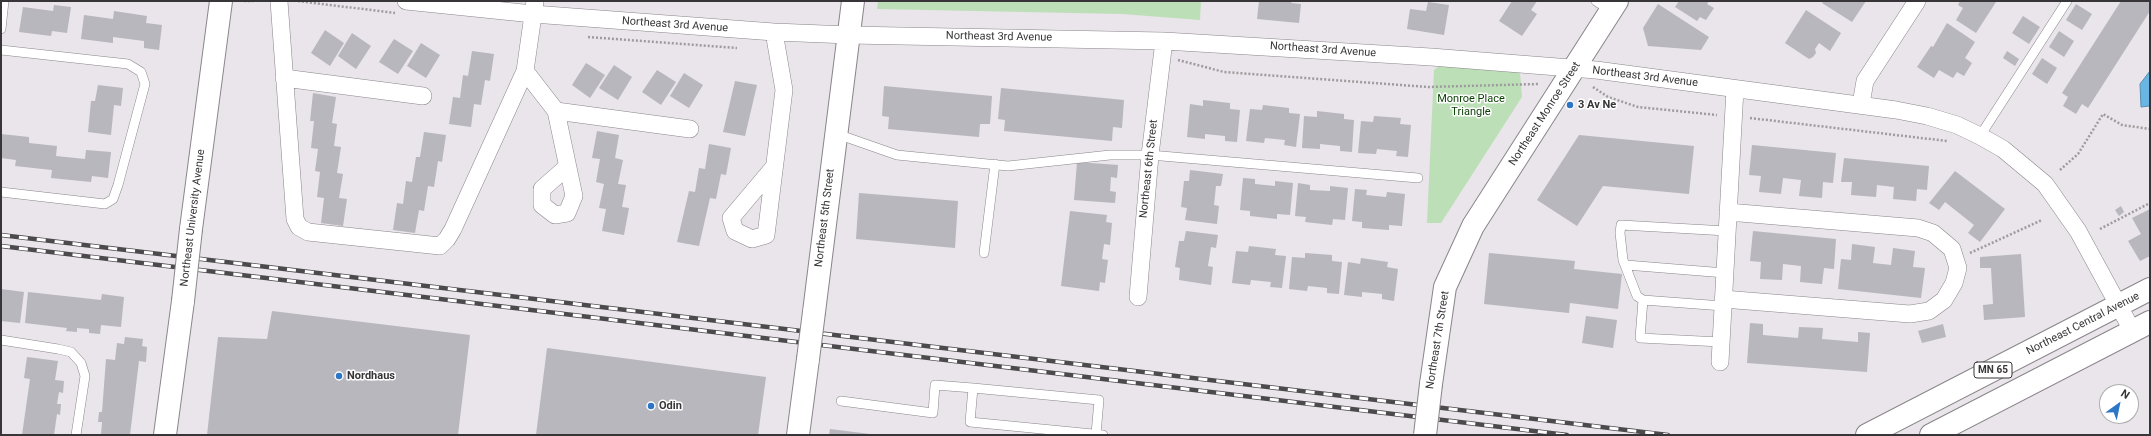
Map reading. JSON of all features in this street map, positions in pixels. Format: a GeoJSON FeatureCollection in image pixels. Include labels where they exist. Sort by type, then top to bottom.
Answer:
{"type":"FeatureCollection","features":[{"type":"Feature","properties":{"kind":"main road","name":"Northeast University Avenue"},"geometry":{"type":"LineString","coordinates":[[165,435],[221,1]]}},
{"type":"Feature","properties":{"kind":"main road","name":"Northeast 5th Street"},"geometry":{"type":"LineString","coordinates":[[799,429],[835,134],[853,1]]}},
{"type":"Feature","properties":{"kind":"main road","name":"Northeast Monroe Street"},"geometry":{"type":"LineString","coordinates":[[1473,226],[1573,69],[1608,4]]}},
{"type":"Feature","properties":{"kind":"main road","name":"Northeast 7th Street"},"geometry":{"type":"LineString","coordinates":[[1425,435],[1445,287],[1473,226]]}},
{"type":"Feature","properties":{"kind":"main road","name":"Northeast Central Avenue"},"geometry":{"type":"LineString","coordinates":[[1867,435],[2150,290]]}},
{"type":"Feature","properties":{"kind":"main road","name":"MN 65"},"geometry":{"type":"LineString","coordinates":[[1931,435],[2142,327]]}},
{"type":"Feature","properties":{"kind":"street"},"geometry":{"type":"LineString","coordinates":[[279,1],[295,219],[299,227],[308,232],[440,246],[447,239],[453,229],[525,71],[534,7]]}},
{"type":"Feature","properties":{"kind":"street","name":"Northeast 3rd Avenue"},"geometry":{"type":"LineString","coordinates":[[406,1],[534,7],[774,32],[849,36],[1164,41],[1416,56],[1596,70],[1861,104],[1927,116],[1956,125],[2003,149],[2044,184],[2078,231],[2119,306],[2142,327]]}},
{"type":"Feature","properties":{"kind":"street"},"geometry":{"type":"LineString","coordinates":[[1861,104],[1865,81],[1917,1]]}},
{"type":"Feature","properties":{"kind":"street"},"geometry":{"type":"LineString","coordinates":[[774,32],[784,90],[774,167]]}},
{"type":"Feature","properties":{"kind":"street","name":"Northeast 6th Street"},"geometry":{"type":"LineString","coordinates":[[1138,297],[1150,155],[1164,41]]}},
{"type":"Feature","properties":{"kind":"street"},"geometry":{"type":"LineString","coordinates":[[525,71],[556,111],[566,167]]}},
{"type":"Feature","properties":{"kind":"street"},"geometry":{"type":"LineString","coordinates":[[284,78],[423,96]]}},
{"type":"Feature","properties":{"kind":"street"},"geometry":{"type":"LineString","coordinates":[[1720,362],[1728,231],[1732,116],[1735,89]]}},
{"type":"Feature","properties":{"kind":"street"},"geometry":{"type":"LineString","coordinates":[[556,111],[690,129]]}},
{"type":"Feature","properties":{"kind":"street"},"geometry":{"type":"LineString","coordinates":[[1723,302],[1910,314],[1930,311],[1944,300],[1954,283],[1958,268],[1952,249],[1933,233],[1918,228],[1728,212]]}},
{"type":"Feature","properties":{"kind":"lane"},"geometry":{"type":"LineString","coordinates":[[1,29],[4,1]]}},
{"type":"Feature","properties":{"kind":"lane"},"geometry":{"type":"LineString","coordinates":[[1980,136],[2067,1]]}},
{"type":"Feature","properties":{"kind":"lane"},"geometry":{"type":"LineString","coordinates":[[1,50],[128,64],[141,72],[145,84],[113,199],[105,204],[1,192]]}},
{"type":"Feature","properties":{"kind":"lane"},"geometry":{"type":"LineString","coordinates":[[835,134],[897,155],[1008,166],[1110,155],[1150,155],[1418,178]]}},
{"type":"Feature","properties":{"kind":"lane"},"geometry":{"type":"LineString","coordinates":[[984,253],[995,164]]}},
{"type":"Feature","properties":{"kind":"lane"},"geometry":{"type":"LineString","coordinates":[[1723,302],[1643,300],[1637,296],[1626,265],[1620,233],[1621,225],[1728,231]]}},
{"type":"Feature","properties":{"kind":"lane"},"geometry":{"type":"LineString","coordinates":[[1626,265],[1725,273]]}},
{"type":"Feature","properties":{"kind":"lane"},"geometry":{"type":"LineString","coordinates":[[1643,300],[1640,338],[1721,342]]}},
{"type":"Feature","properties":{"kind":"lane"},"geometry":{"type":"LineString","coordinates":[[1,340],[58,348],[71,352],[81,363],[85,376],[76,435]]}},
{"type":"Feature","properties":{"kind":"lane"},"geometry":{"type":"LineString","coordinates":[[841,400],[933,413],[935,386],[973,388],[1099,400],[1099,435],[970,422],[973,388]]}},
{"type":"Feature","properties":{"kind":"path"},"geometry":{"type":"LineString","coordinates":[[244,1],[254,1]]}},
{"type":"Feature","properties":{"kind":"path"},"geometry":{"type":"LineString","coordinates":[[1174,59],[1224,72],[1428,87],[1528,84]]}},
{"type":"Feature","properties":{"kind":"path"},"geometry":{"type":"LineString","coordinates":[[1591,87],[1608,97],[1638,107],[1906,135],[1953,143]]}},
{"type":"Feature","properties":{"kind":"path"},"geometry":{"type":"LineString","coordinates":[[2060,170],[2078,154],[2103,114],[2122,125],[2150,129]]}},
{"type":"Feature","properties":{"kind":"path"},"geometry":{"type":"LineString","coordinates":[[2100,228],[2150,203]]}},
{"type":"Feature","properties":{"kind":"path"},"geometry":{"type":"LineString","coordinates":[[1955,259],[2042,220]]}},
{"type":"Feature","properties":{"kind":"green space"},"geometry":{"type":"Polygon","coordinates":[[[878,1],[1201,1],[1200,20],[1122,14],[877,9],[878,1]]]}},
{"type":"Feature","properties":{"kind":"green space","name":"Monroe Place Triangle"},"geometry":{"type":"Polygon","coordinates":[[[1442,64],[1520,72],[1522,97],[1441,223],[1427,223],[1434,70],[1442,64]]]}},
{"type":"Feature","properties":{"kind":"water"},"geometry":{"type":"Polygon","coordinates":[[[2150,71],[2150,106],[2141,107],[2140,84],[2150,71]]]}},
{"type":"Feature","properties":{"kind":"building"},"geometry":{"type":"Polygon","coordinates":[[[1259,1],[1292,1],[1291,3],[1301,4],[1299,23],[1257,19],[1259,1]]]}},
{"type":"Feature","properties":{"kind":"building"},"geometry":{"type":"Polygon","coordinates":[[[1512,1],[1537,1],[1531,10],[1537,14],[1522,36],[1499,21],[1512,1]]]}},
{"type":"Feature","properties":{"kind":"building"},"geometry":{"type":"Polygon","coordinates":[[[1679,1],[1709,1],[1707,4],[1714,8],[1706,20],[1700,17],[1697,21],[1675,7],[1679,1]]]}},
{"type":"Feature","properties":{"kind":"building"},"geometry":{"type":"Polygon","coordinates":[[[1824,1],[1866,1],[1852,22],[1822,3],[1824,1]]]}},
{"type":"Feature","properties":{"kind":"building"},"geometry":{"type":"Polygon","coordinates":[[[1960,1],[1996,2],[1976,33],[1956,20],[1963,8],[1958,5],[1960,1]]]}},
{"type":"Feature","properties":{"kind":"building"},"geometry":{"type":"Polygon","coordinates":[[[2121,1],[2146,1],[2150,3],[2150,11],[2088,108],[2082,104],[2076,114],[2063,106],[2068,97],[2062,93],[2121,1]]]}},
{"type":"Feature","properties":{"kind":"building"},"geometry":{"type":"Polygon","coordinates":[[[1428,2],[1449,5],[1444,35],[1407,29],[1410,9],[1426,11],[1428,2]]]}},
{"type":"Feature","properties":{"kind":"building"},"geometry":{"type":"Polygon","coordinates":[[[1658,4],[1709,37],[1701,50],[1648,46],[1643,28],[1658,4]]]}},
{"type":"Feature","properties":{"kind":"building"},"geometry":{"type":"Polygon","coordinates":[[[2076,4],[2092,14],[2082,30],[2066,20],[2076,4]]]}},
{"type":"Feature","properties":{"kind":"building"},"geometry":{"type":"Polygon","coordinates":[[[54,5],[71,7],[67,33],[52,31],[51,36],[19,32],[23,7],[53,11],[54,5]]]}},
{"type":"Feature","properties":{"kind":"building"},"geometry":{"type":"Polygon","coordinates":[[[1806,10],[1841,33],[1830,51],[1819,43],[1815,49],[1816,53],[1809,59],[1785,43],[1806,10]]]}},
{"type":"Feature","properties":{"kind":"building"},"geometry":{"type":"Polygon","coordinates":[[[114,11],[147,16],[146,23],[162,25],[159,50],[144,48],[144,41],[113,37],[113,43],[81,39],[84,15],[113,19],[114,11]]]}},
{"type":"Feature","properties":{"kind":"building"},"geometry":{"type":"Polygon","coordinates":[[[2023,16],[2040,27],[2029,44],[2012,33],[2023,16]]]}},
{"type":"Feature","properties":{"kind":"building"},"geometry":{"type":"Polygon","coordinates":[[[1947,23],[1975,42],[1965,58],[1972,63],[1964,76],[1957,72],[1953,78],[1939,70],[1934,78],[1917,67],[1931,46],[1933,47],[1947,23]]]}},
{"type":"Feature","properties":{"kind":"building"},"geometry":{"type":"Polygon","coordinates":[[[325,30],[344,43],[330,66],[311,53],[325,30]]]}},
{"type":"Feature","properties":{"kind":"building"},"geometry":{"type":"Polygon","coordinates":[[[2059,31],[2074,41],[2064,57],[2049,47],[2059,31]]]}},
{"type":"Feature","properties":{"kind":"building"},"geometry":{"type":"Polygon","coordinates":[[[352,33],[371,46],[356,69],[338,56],[352,33]]]}},
{"type":"Feature","properties":{"kind":"building"},"geometry":{"type":"Polygon","coordinates":[[[394,39],[413,51],[398,74],[379,62],[394,39]]]}},
{"type":"Feature","properties":{"kind":"building"},"geometry":{"type":"Polygon","coordinates":[[[421,43],[440,55],[426,78],[407,66],[421,43]]]}},
{"type":"Feature","properties":{"kind":"building"},"geometry":{"type":"Polygon","coordinates":[[[472,51],[494,54],[490,81],[485,80],[481,105],[474,104],[471,127],[449,124],[453,97],[460,98],[463,75],[468,76],[472,51]]]}},
{"type":"Feature","properties":{"kind":"building"},"geometry":{"type":"Polygon","coordinates":[[[2007,51],[2019,59],[2015,66],[2003,58],[2007,51]]]}},
{"type":"Feature","properties":{"kind":"building"},"geometry":{"type":"Polygon","coordinates":[[[2042,58],[2057,68],[2047,84],[2032,74],[2042,58]]]}},
{"type":"Feature","properties":{"kind":"building"},"geometry":{"type":"Polygon","coordinates":[[[586,63],[605,75],[590,98],[572,85],[586,63]]]}},
{"type":"Feature","properties":{"kind":"building"},"geometry":{"type":"Polygon","coordinates":[[[614,65],[632,77],[618,100],[599,88],[614,65]]]}},
{"type":"Feature","properties":{"kind":"building"},"geometry":{"type":"Polygon","coordinates":[[[657,70],[676,82],[661,105],[642,92],[657,70]]]}},
{"type":"Feature","properties":{"kind":"building"},"geometry":{"type":"Polygon","coordinates":[[[684,73],[703,85],[689,108],[670,96],[684,73]]]}},
{"type":"Feature","properties":{"kind":"building"},"geometry":{"type":"Polygon","coordinates":[[[735,81],[757,85],[745,136],[723,132],[735,81]]]}},
{"type":"Feature","properties":{"kind":"building"},"geometry":{"type":"Polygon","coordinates":[[[98,85],[123,88],[121,106],[114,105],[111,135],[88,132],[91,101],[95,101],[98,85]]]}},
{"type":"Feature","properties":{"kind":"building"},"geometry":{"type":"Polygon","coordinates":[[[884,86],[992,96],[990,124],[980,124],[979,137],[888,129],[889,117],[882,116],[884,86]]]}},
{"type":"Feature","properties":{"kind":"building"},"geometry":{"type":"Polygon","coordinates":[[[1001,88],[1124,100],[1122,128],[1113,127],[1112,141],[1004,131],[1005,120],[998,119],[1001,88]]]}},
{"type":"Feature","properties":{"kind":"building"},"geometry":{"type":"Polygon","coordinates":[[[313,93],[336,97],[332,123],[337,124],[334,146],[341,147],[337,173],[343,174],[339,198],[347,199],[343,226],[321,223],[324,198],[317,197],[320,172],[315,171],[318,149],[311,148],[314,121],[310,121],[313,93]]]}},
{"type":"Feature","properties":{"kind":"building"},"geometry":{"type":"Polygon","coordinates":[[[1203,100],[1230,103],[1230,109],[1240,110],[1237,142],[1225,141],[1225,136],[1205,134],[1205,139],[1187,137],[1190,104],[1203,106],[1203,100]]]}},
{"type":"Feature","properties":{"kind":"building"},"geometry":{"type":"Polygon","coordinates":[[[1263,105],[1289,108],[1289,113],[1300,114],[1296,147],[1284,145],[1285,140],[1265,138],[1264,143],[1246,141],[1250,109],[1262,110],[1263,105]]]}},
{"type":"Feature","properties":{"kind":"building"},"geometry":{"type":"Polygon","coordinates":[[[1317,111],[1344,114],[1344,119],[1354,120],[1352,152],[1340,151],[1340,146],[1320,144],[1320,149],[1302,148],[1304,116],[1317,117],[1317,111]]]}},
{"type":"Feature","properties":{"kind":"building"},"geometry":{"type":"Polygon","coordinates":[[[1374,116],[1401,118],[1400,124],[1411,125],[1408,157],[1396,156],[1397,151],[1377,149],[1376,154],[1358,153],[1361,121],[1373,122],[1374,116]]]}},
{"type":"Feature","properties":{"kind":"building"},"geometry":{"type":"Polygon","coordinates":[[[597,131],[619,135],[615,158],[623,160],[618,184],[626,185],[622,207],[629,208],[624,235],[602,231],[606,209],[599,208],[604,184],[596,182],[600,159],[592,158],[597,131]]]}},
{"type":"Feature","properties":{"kind":"building"},"geometry":{"type":"Polygon","coordinates":[[[424,132],[446,135],[442,162],[438,161],[434,187],[428,186],[424,211],[419,210],[415,233],[393,230],[397,203],[403,204],[406,181],[412,182],[416,157],[420,157],[424,132]]]}},
{"type":"Feature","properties":{"kind":"building"},"geometry":{"type":"Polygon","coordinates":[[[1,134],[29,137],[29,143],[57,146],[56,156],[85,159],[86,150],[111,152],[108,178],[92,176],[91,182],[51,178],[52,170],[15,166],[16,160],[1,158],[1,134]]]}},
{"type":"Feature","properties":{"kind":"building"},"geometry":{"type":"Polygon","coordinates":[[[1579,135],[1694,146],[1689,194],[1603,186],[1577,226],[1537,200],[1579,135]]]}},
{"type":"Feature","properties":{"kind":"building"},"geometry":{"type":"Polygon","coordinates":[[[709,144],[731,148],[726,175],[721,174],[716,199],[710,198],[699,246],[677,242],[689,191],[695,192],[699,168],[705,169],[709,144]]]}},
{"type":"Feature","properties":{"kind":"building"},"geometry":{"type":"Polygon","coordinates":[[[1752,145],[1836,153],[1833,183],[1823,182],[1822,198],[1799,196],[1801,180],[1783,178],[1781,194],[1759,192],[1761,176],[1749,175],[1752,145]]]}},
{"type":"Feature","properties":{"kind":"building"},"geometry":{"type":"Polygon","coordinates":[[[1844,158],[1929,166],[1927,190],[1917,189],[1916,201],[1893,199],[1894,187],[1877,185],[1876,197],[1851,195],[1852,182],[1841,182],[1844,158]]]}},
{"type":"Feature","properties":{"kind":"building"},"geometry":{"type":"Polygon","coordinates":[[[1077,162],[1118,165],[1117,178],[1111,177],[1110,191],[1116,192],[1115,203],[1074,200],[1077,162]]]}},
{"type":"Feature","properties":{"kind":"building"},"geometry":{"type":"Polygon","coordinates":[[[1190,170],[1223,174],[1221,186],[1216,186],[1214,205],[1219,206],[1217,224],[1185,220],[1187,208],[1181,207],[1184,181],[1189,181],[1190,170]]]}},
{"type":"Feature","properties":{"kind":"building"},"geometry":{"type":"Polygon","coordinates":[[[1955,171],[2005,209],[1980,242],[1968,233],[1974,225],[1945,202],[1939,210],[1929,203],[1955,171]]]}},
{"type":"Feature","properties":{"kind":"building"},"geometry":{"type":"Polygon","coordinates":[[[1243,178],[1255,179],[1255,184],[1275,186],[1275,181],[1293,183],[1290,215],[1277,214],[1277,219],[1250,216],[1250,211],[1240,210],[1243,178]]]}},
{"type":"Feature","properties":{"kind":"building"},"geometry":{"type":"Polygon","coordinates":[[[1298,183],[1310,185],[1310,190],[1330,191],[1330,186],[1348,188],[1345,220],[1333,219],[1332,225],[1305,222],[1306,217],[1295,216],[1298,183]]]}},
{"type":"Feature","properties":{"kind":"building"},"geometry":{"type":"Polygon","coordinates":[[[1355,189],[1367,190],[1366,195],[1386,197],[1387,192],[1405,194],[1402,226],[1389,225],[1389,230],[1362,228],[1362,222],[1352,221],[1355,189]]]}},
{"type":"Feature","properties":{"kind":"building"},"geometry":{"type":"Polygon","coordinates":[[[859,193],[958,201],[955,248],[856,239],[859,193]]]}},
{"type":"Feature","properties":{"kind":"building"},"geometry":{"type":"Polygon","coordinates":[[[2121,206],[2124,212],[2119,216],[2115,210],[2121,206]]]}},
{"type":"Feature","properties":{"kind":"building"},"geometry":{"type":"Polygon","coordinates":[[[2150,209],[2150,256],[2140,261],[2128,241],[2141,234],[2132,218],[2150,209]]]}},
{"type":"Feature","properties":{"kind":"building"},"geometry":{"type":"Polygon","coordinates":[[[1070,211],[1107,215],[1106,222],[1112,223],[1110,245],[1104,244],[1102,259],[1108,260],[1105,283],[1100,282],[1099,291],[1061,286],[1070,211]]]}},
{"type":"Feature","properties":{"kind":"building"},"geometry":{"type":"Polygon","coordinates":[[[1186,231],[1218,235],[1216,248],[1211,247],[1208,266],[1213,267],[1211,285],[1179,280],[1180,268],[1175,267],[1179,241],[1184,241],[1186,231]]]}},
{"type":"Feature","properties":{"kind":"building"},"geometry":{"type":"Polygon","coordinates":[[[1753,231],[1836,239],[1834,269],[1824,268],[1822,284],[1800,282],[1801,266],[1783,264],[1782,280],[1760,279],[1761,262],[1750,261],[1753,231]]]}},
{"type":"Feature","properties":{"kind":"building"},"geometry":{"type":"Polygon","coordinates":[[[1852,244],[1875,247],[1873,263],[1891,265],[1893,248],[1915,251],[1913,267],[1925,268],[1921,298],[1838,289],[1841,259],[1851,260],[1852,244]]]}},
{"type":"Feature","properties":{"kind":"building"},"geometry":{"type":"Polygon","coordinates":[[[1249,246],[1276,249],[1275,255],[1286,256],[1282,288],[1270,287],[1271,282],[1251,280],[1250,285],[1232,283],[1236,251],[1248,252],[1249,246]]]}},
{"type":"Feature","properties":{"kind":"building"},"geometry":{"type":"Polygon","coordinates":[[[1305,253],[1332,255],[1332,261],[1342,262],[1339,294],[1327,293],[1327,288],[1308,286],[1307,291],[1289,289],[1292,257],[1305,258],[1305,253]]]}},
{"type":"Feature","properties":{"kind":"building"},"geometry":{"type":"Polygon","coordinates":[[[1489,253],[1575,261],[1574,269],[1622,274],[1618,309],[1570,303],[1569,313],[1484,304],[1489,253]]]}},
{"type":"Feature","properties":{"kind":"building"},"geometry":{"type":"Polygon","coordinates":[[[2021,254],[2025,317],[1984,320],[1983,305],[1993,304],[1991,268],[1980,268],[1980,257],[2021,254]]]}},
{"type":"Feature","properties":{"kind":"building"},"geometry":{"type":"Polygon","coordinates":[[[1361,258],[1388,262],[1387,267],[1398,269],[1394,301],[1382,299],[1382,294],[1362,292],[1362,297],[1344,295],[1348,262],[1360,264],[1361,258]]]}},
{"type":"Feature","properties":{"kind":"building"},"geometry":{"type":"Polygon","coordinates":[[[1,289],[24,292],[20,323],[1,321],[1,289]]]}},
{"type":"Feature","properties":{"kind":"building"},"geometry":{"type":"Polygon","coordinates":[[[28,292],[101,300],[102,294],[124,297],[121,327],[101,325],[100,334],[89,333],[89,329],[77,328],[77,332],[66,331],[67,328],[25,323],[28,292]]]}},
{"type":"Feature","properties":{"kind":"building","name":"Nordhaus"},"geometry":{"type":"Polygon","coordinates":[[[272,311],[470,335],[458,435],[207,435],[218,337],[267,339],[272,311]]]}},
{"type":"Feature","properties":{"kind":"building"},"geometry":{"type":"Polygon","coordinates":[[[1586,316],[1617,320],[1613,348],[1582,343],[1586,316]]]}},
{"type":"Feature","properties":{"kind":"building"},"geometry":{"type":"Polygon","coordinates":[[[1750,323],[1763,324],[1763,335],[1798,338],[1799,327],[1823,328],[1822,339],[1858,342],[1858,332],[1870,333],[1867,372],[1747,363],[1750,323]]]}},
{"type":"Feature","properties":{"kind":"building"},"geometry":{"type":"Polygon","coordinates":[[[1943,324],[1946,337],[1922,343],[1918,331],[1943,324]]]}},
{"type":"Feature","properties":{"kind":"building"},"geometry":{"type":"Polygon","coordinates":[[[125,337],[143,339],[142,346],[147,347],[146,362],[139,361],[130,435],[101,435],[102,422],[98,422],[99,412],[102,412],[106,359],[115,360],[117,343],[124,344],[125,337]]]}},
{"type":"Feature","properties":{"kind":"building","name":"Odin"},"geometry":{"type":"Polygon","coordinates":[[[547,348],[766,377],[758,435],[536,435],[547,348]]]}},
{"type":"Feature","properties":{"kind":"building"},"geometry":{"type":"Polygon","coordinates":[[[27,357],[58,361],[55,380],[64,381],[63,393],[59,392],[57,404],[61,404],[60,415],[57,414],[54,435],[22,435],[30,379],[24,378],[27,357]]]}},
{"type":"Feature","properties":{"kind":"building"},"geometry":{"type":"Polygon","coordinates":[[[830,429],[870,434],[870,435],[829,435],[830,429]]]}},
{"type":"Feature","properties":{"kind":"railway"},"geometry":{"type":"LineString","coordinates":[[1,235],[1668,435]]}},
{"type":"Feature","properties":{"kind":"railway"},"geometry":{"type":"LineString","coordinates":[[1,246],[1567,435]]}},
{"type":"Feature","properties":{"kind":"place","name":"3 Av Ne"},"geometry":{"type":"Point","coordinates":[1570,105]}},
{"type":"Feature","properties":{"kind":"place","name":"Nordhaus"},"geometry":{"type":"Point","coordinates":[339,376]}},
{"type":"Feature","properties":{"kind":"place","name":"Odin"},"geometry":{"type":"Point","coordinates":[651,406]}}]}
